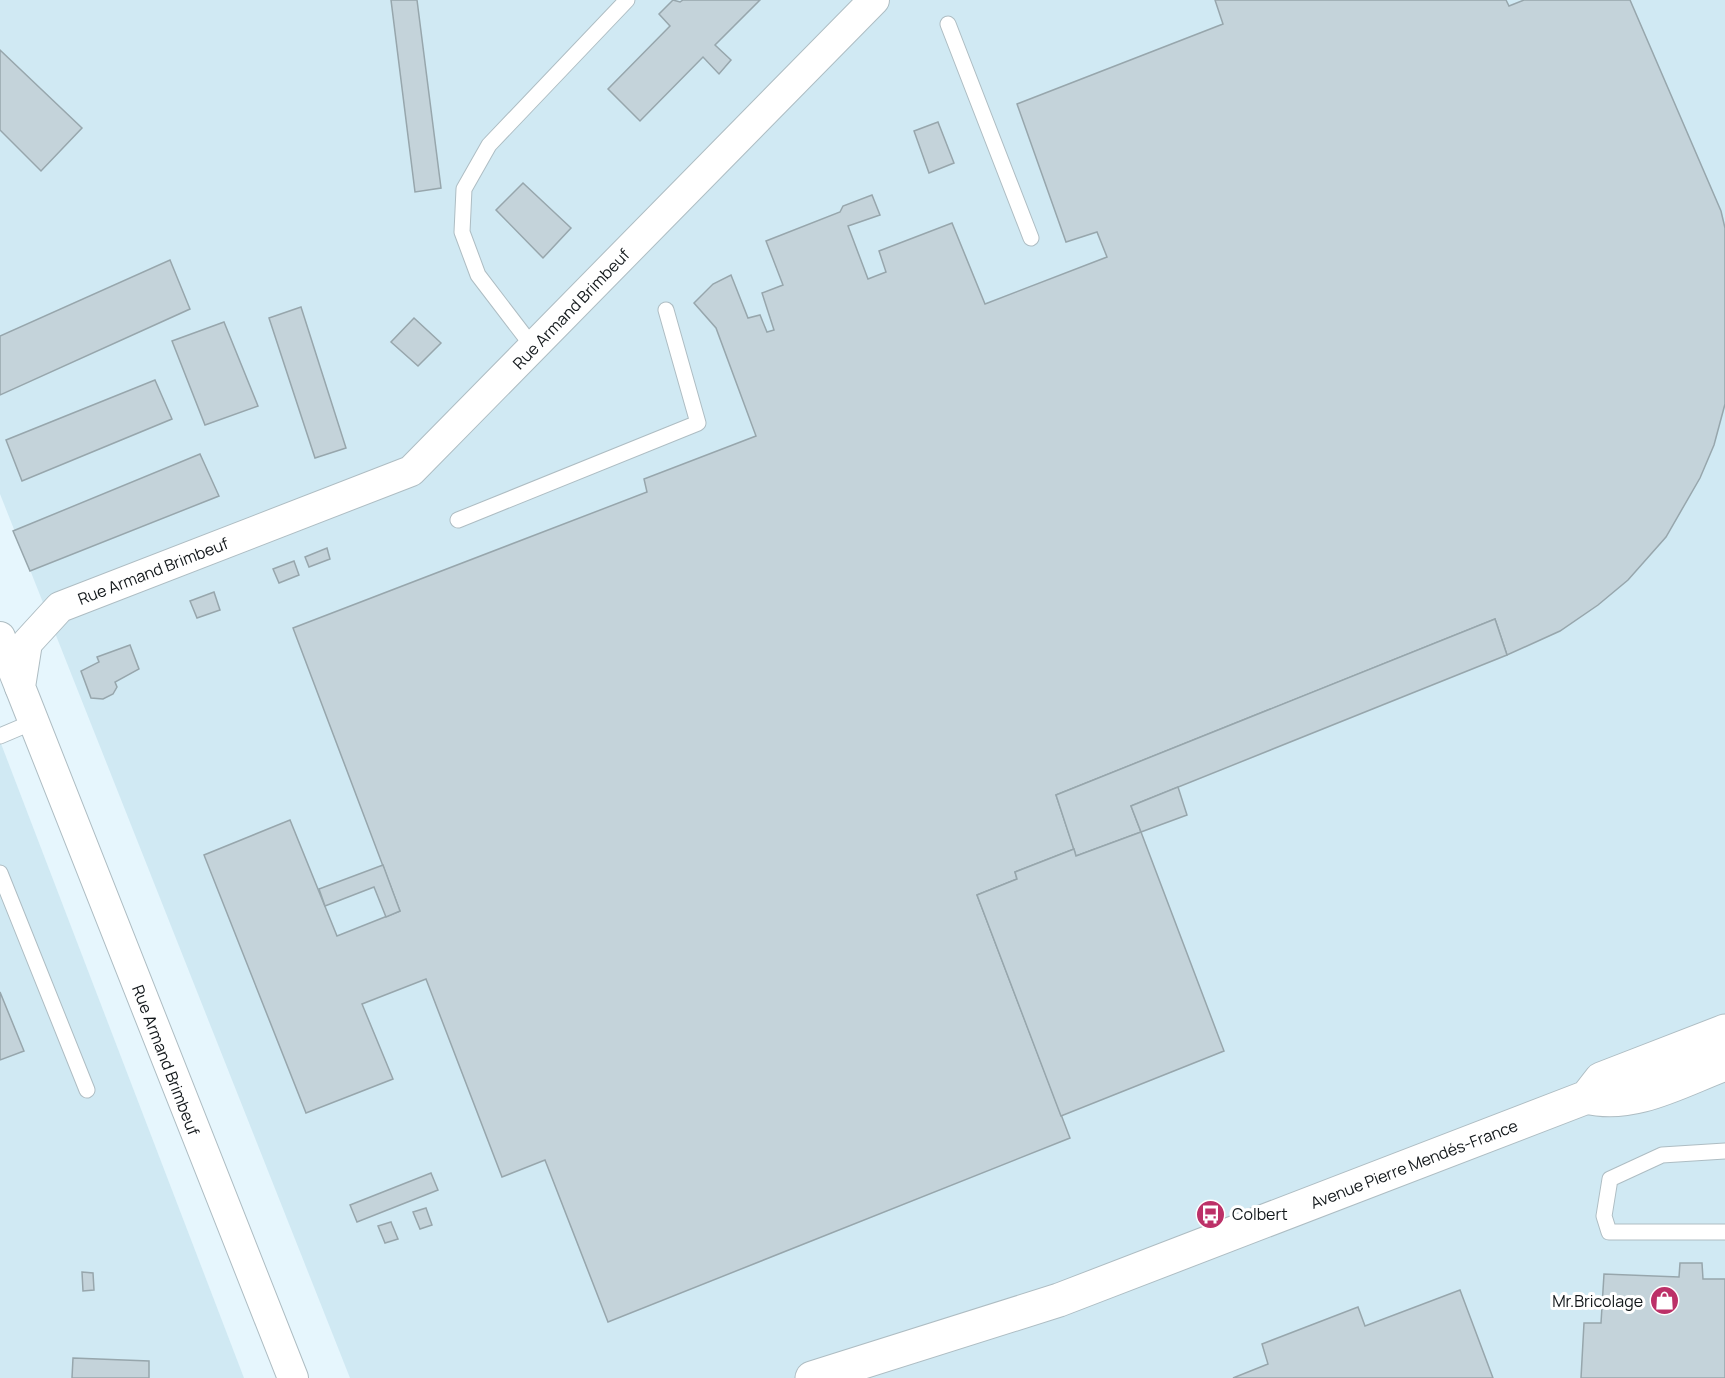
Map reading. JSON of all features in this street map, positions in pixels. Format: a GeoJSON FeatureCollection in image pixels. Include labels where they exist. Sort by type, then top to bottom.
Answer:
{"type":"FeatureCollection","features":[{"type":"Feature","properties":{"kind":"main road","name":"Avenue Pierre Mendés-France"},"geometry":{"type":"LineString","coordinates":[[813,1378],[1004,1315],[1059,1300],[1587,1097],[1600,1079],[1725,1031]]}},
{"type":"Feature","properties":{"kind":"main road","name":"Avenue Pierre Mendés-France"},"geometry":{"type":"LineString","coordinates":[[1587,1097],[1604,1102],[1629,1100],[1725,1064]]}},
{"type":"Feature","properties":{"kind":"main road","name":"Avenue Pierre Mendés-France"},"geometry":{"type":"LineString","coordinates":[[869,1378],[1004,1315]]}},
{"type":"Feature","properties":{"kind":"street","name":"Rue Armand Brimbeuf"},"geometry":{"type":"LineString","coordinates":[[293,1378],[20,687],[27,642],[60,607],[411,471],[864,3]]}},
{"type":"Feature","properties":{"kind":"street"},"geometry":{"type":"LineString","coordinates":[[0,637],[20,687]]}},
{"type":"Feature","properties":{"kind":"lane"},"geometry":{"type":"LineString","coordinates":[[533,347],[478,275],[462,232],[464,189],[489,145],[627,0]]}},
{"type":"Feature","properties":{"kind":"lane"},"geometry":{"type":"LineString","coordinates":[[948,24],[1031,238]]}},
{"type":"Feature","properties":{"kind":"lane"},"geometry":{"type":"LineString","coordinates":[[458,520],[698,423],[666,310]]}},
{"type":"Feature","properties":{"kind":"lane"},"geometry":{"type":"LineString","coordinates":[[0,736],[33,722]]}},
{"type":"Feature","properties":{"kind":"lane"},"geometry":{"type":"LineString","coordinates":[[0,873],[87,1090]]}},
{"type":"Feature","properties":{"kind":"lane"},"geometry":{"type":"LineString","coordinates":[[1725,1151],[1662,1155],[1610,1179],[1604,1216],[1609,1232],[1725,1232]]}},
{"type":"Feature","properties":{"kind":"shaded area"},"geometry":{"type":"Polygon","coordinates":[[[0,0],[1725,0],[1725,1378],[350,1378],[0,494],[0,0]]]}},
{"type":"Feature","properties":{"kind":"shaded area"},"geometry":{"type":"Polygon","coordinates":[[[0,741],[244,1378],[0,1378],[0,741]]]}},
{"type":"Feature","properties":{"kind":"building"},"geometry":{"type":"Polygon","coordinates":[[[391,0],[417,0],[441,188],[415,192],[391,0]]]}},
{"type":"Feature","properties":{"kind":"building"},"geometry":{"type":"Polygon","coordinates":[[[673,0],[680,2],[683,0],[760,0],[715,45],[731,60],[719,74],[703,57],[640,121],[608,89],[670,26],[659,14],[673,0]]]}},
{"type":"Feature","properties":{"kind":"building"},"geometry":{"type":"Polygon","coordinates":[[[1215,0],[1506,0],[1509,6],[1524,0],[1630,0],[1721,211],[1725,228],[1725,404],[1714,445],[1700,478],[1666,537],[1628,580],[1598,605],[1560,631],[1507,655],[1495,619],[1056,795],[1074,849],[1015,872],[1017,879],[977,895],[1070,1138],[608,1322],[545,1160],[502,1177],[426,979],[362,1004],[393,1079],[306,1113],[204,855],[290,820],[337,936],[400,911],[293,628],[647,492],[644,479],[756,436],[716,328],[694,303],[713,284],[731,275],[748,318],[760,315],[767,332],[774,330],[762,293],[783,285],[766,241],[840,212],[843,206],[872,195],[880,215],[848,226],[868,279],[886,272],[879,251],[952,223],[985,304],[1107,257],[1097,232],[1066,242],[1017,104],[1223,24],[1215,0]]]}},
{"type":"Feature","properties":{"kind":"building"},"geometry":{"type":"Polygon","coordinates":[[[0,50],[82,128],[41,171],[0,130],[0,50]]]}},
{"type":"Feature","properties":{"kind":"building"},"geometry":{"type":"Polygon","coordinates":[[[938,122],[954,163],[929,173],[914,131],[938,122]]]}},
{"type":"Feature","properties":{"kind":"building"},"geometry":{"type":"Polygon","coordinates":[[[523,183],[571,228],[543,258],[496,210],[523,183]]]}},
{"type":"Feature","properties":{"kind":"building"},"geometry":{"type":"Polygon","coordinates":[[[170,260],[190,309],[0,395],[0,336],[170,260]]]}},
{"type":"Feature","properties":{"kind":"building"},"geometry":{"type":"Polygon","coordinates":[[[301,307],[346,448],[315,458],[269,318],[301,307]]]}},
{"type":"Feature","properties":{"kind":"building"},"geometry":{"type":"Polygon","coordinates":[[[414,318],[441,343],[418,366],[391,342],[414,318]]]}},
{"type":"Feature","properties":{"kind":"building"},"geometry":{"type":"Polygon","coordinates":[[[224,322],[258,406],[205,425],[172,341],[224,322]]]}},
{"type":"Feature","properties":{"kind":"building"},"geometry":{"type":"Polygon","coordinates":[[[155,380],[172,419],[22,481],[6,440],[155,380]]]}},
{"type":"Feature","properties":{"kind":"building"},"geometry":{"type":"Polygon","coordinates":[[[200,454],[219,496],[30,571],[13,531],[200,454]]]}},
{"type":"Feature","properties":{"kind":"building"},"geometry":{"type":"Polygon","coordinates":[[[327,548],[330,559],[309,567],[305,557],[327,548]]]}},
{"type":"Feature","properties":{"kind":"building"},"geometry":{"type":"Polygon","coordinates":[[[294,561],[299,575],[279,583],[273,569],[294,561]]]}},
{"type":"Feature","properties":{"kind":"building"},"geometry":{"type":"Polygon","coordinates":[[[214,592],[220,610],[197,618],[190,601],[214,592]]]}},
{"type":"Feature","properties":{"kind":"building"},"geometry":{"type":"Polygon","coordinates":[[[1495,619],[1507,655],[1131,806],[1141,832],[1076,856],[1056,795],[1495,619]]]}},
{"type":"Feature","properties":{"kind":"building"},"geometry":{"type":"Polygon","coordinates":[[[130,645],[139,669],[115,682],[117,687],[113,694],[103,699],[91,698],[81,671],[99,662],[97,657],[130,645]]]}},
{"type":"Feature","properties":{"kind":"building"},"geometry":{"type":"Polygon","coordinates":[[[1178,787],[1187,815],[1141,832],[1131,806],[1178,787]]]}},
{"type":"Feature","properties":{"kind":"building"},"geometry":{"type":"Polygon","coordinates":[[[1141,832],[1224,1051],[1061,1116],[977,895],[1017,879],[1015,872],[1074,849],[1076,856],[1141,832]]]}},
{"type":"Feature","properties":{"kind":"building"},"geometry":{"type":"Polygon","coordinates":[[[383,865],[400,911],[386,917],[374,887],[325,906],[319,889],[383,865]]]}},
{"type":"Feature","properties":{"kind":"building"},"geometry":{"type":"Polygon","coordinates":[[[0,992],[24,1051],[0,1060],[0,992]]]}},
{"type":"Feature","properties":{"kind":"building"},"geometry":{"type":"Polygon","coordinates":[[[431,1173],[438,1190],[357,1222],[350,1205],[431,1173]]]}},
{"type":"Feature","properties":{"kind":"building"},"geometry":{"type":"Polygon","coordinates":[[[426,1208],[432,1225],[420,1229],[413,1212],[426,1208]]]}},
{"type":"Feature","properties":{"kind":"building"},"geometry":{"type":"Polygon","coordinates":[[[391,1222],[398,1239],[385,1243],[378,1226],[391,1222]]]}},
{"type":"Feature","properties":{"kind":"building","name":"Mr.Bricolage"},"geometry":{"type":"Polygon","coordinates":[[[1680,1263],[1702,1263],[1703,1279],[1725,1279],[1725,1378],[1581,1378],[1584,1323],[1601,1323],[1604,1274],[1679,1277],[1680,1263]]]}},
{"type":"Feature","properties":{"kind":"building"},"geometry":{"type":"Polygon","coordinates":[[[82,1272],[93,1273],[94,1290],[83,1291],[82,1272]]]}},
{"type":"Feature","properties":{"kind":"building"},"geometry":{"type":"Polygon","coordinates":[[[1460,1290],[1493,1378],[1233,1378],[1268,1364],[1262,1344],[1358,1307],[1365,1326],[1460,1290]]]}},
{"type":"Feature","properties":{"kind":"building"},"geometry":{"type":"Polygon","coordinates":[[[73,1358],[149,1361],[149,1378],[72,1378],[73,1358]]]}},
{"type":"Feature","properties":{"kind":"place","name":"Colbert"},"geometry":{"type":"Point","coordinates":[1211,1214]}},
{"type":"Feature","properties":{"kind":"place","name":"Mr.Bricolage"},"geometry":{"type":"Point","coordinates":[1664,1301]}}]}
